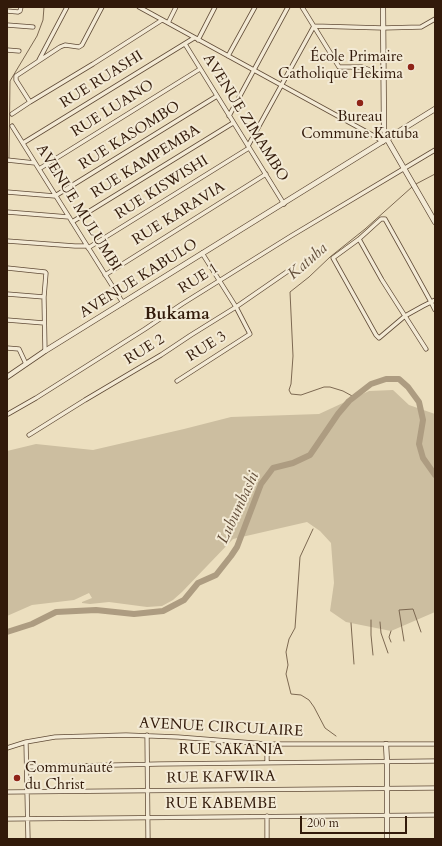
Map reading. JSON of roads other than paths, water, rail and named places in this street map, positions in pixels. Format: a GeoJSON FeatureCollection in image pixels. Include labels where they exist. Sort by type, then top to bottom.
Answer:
{"type":"FeatureCollection","features":[{"type":"Feature","properties":{"kind":"street"},"geometry":{"type":"LineString","coordinates":[[7,11],[18,12],[20,11],[21,7]]}},
{"type":"Feature","properties":{"kind":"street"},"geometry":{"type":"LineString","coordinates":[[38,61],[67,7]]}},
{"type":"Feature","properties":{"kind":"street"},"geometry":{"type":"LineString","coordinates":[[30,102],[15,78],[18,74],[65,45],[79,47],[82,45],[102,7]]}},
{"type":"Feature","properties":{"kind":"street"},"geometry":{"type":"LineString","coordinates":[[140,7],[376,137],[385,140]]}},
{"type":"Feature","properties":{"kind":"street"},"geometry":{"type":"LineString","coordinates":[[168,23],[176,7]]}},
{"type":"Feature","properties":{"kind":"street"},"geometry":{"type":"LineString","coordinates":[[196,39],[215,7]]}},
{"type":"Feature","properties":{"kind":"street"},"geometry":{"type":"LineString","coordinates":[[228,56],[254,7]]}},
{"type":"Feature","properties":{"kind":"street"},"geometry":{"type":"LineString","coordinates":[[229,116],[288,7]]}},
{"type":"Feature","properties":{"kind":"street"},"geometry":{"type":"LineString","coordinates":[[302,7],[339,67],[362,67],[384,75]]}},
{"type":"Feature","properties":{"kind":"street"},"geometry":{"type":"LineString","coordinates":[[383,7],[385,140],[405,168],[435,222]]}},
{"type":"Feature","properties":{"kind":"street"},"geometry":{"type":"LineString","coordinates":[[314,26],[383,28],[420,27],[435,19]]}},
{"type":"Feature","properties":{"kind":"street"},"geometry":{"type":"LineString","coordinates":[[12,114],[162,20]]}},
{"type":"Feature","properties":{"kind":"street"},"geometry":{"type":"LineString","coordinates":[[7,25],[33,27]]}},
{"type":"Feature","properties":{"kind":"street"},"geometry":{"type":"LineString","coordinates":[[249,147],[314,26]]}},
{"type":"Feature","properties":{"kind":"street","name":"RUE RUASHI"},"geometry":{"type":"LineString","coordinates":[[23,143],[185,44],[196,39]]}},
{"type":"Feature","properties":{"kind":"street","name":"AVENUE ZIMAMBO"},"geometry":{"type":"LineString","coordinates":[[185,44],[284,204]]}},
{"type":"Feature","properties":{"kind":"street"},"geometry":{"type":"LineString","coordinates":[[7,50],[19,51]]}},
{"type":"Feature","properties":{"kind":"street","name":"RUE LUANO"},"geometry":{"type":"LineString","coordinates":[[39,169],[200,69]]}},
{"type":"Feature","properties":{"kind":"street","name":"RUE KASOMBO"},"geometry":{"type":"LineString","coordinates":[[56,196],[217,96]]}},
{"type":"Feature","properties":{"kind":"street","name":"AVENUE KABULO"},"geometry":{"type":"LineString","coordinates":[[7,377],[45,351],[435,109]]}},
{"type":"Feature","properties":{"kind":"street","name":"RUE KAMPEMBA"},"geometry":{"type":"LineString","coordinates":[[72,222],[233,123]]}},
{"type":"Feature","properties":{"kind":"street","name":"AVENUE MULUMBI"},"geometry":{"type":"LineString","coordinates":[[12,126],[123,303]]}},
{"type":"Feature","properties":{"kind":"street","name":"RUE KISWISHI"},"geometry":{"type":"LineString","coordinates":[[88,247],[249,147]]}},
{"type":"Feature","properties":{"kind":"street","name":"RUE 1"},"geometry":{"type":"LineString","coordinates":[[8,414],[36,398],[290,236],[435,150]]}},
{"type":"Feature","properties":{"kind":"street"},"geometry":{"type":"LineString","coordinates":[[7,160],[35,163]]}},
{"type":"Feature","properties":{"kind":"street","name":"RUE KARAVIA"},"geometry":{"type":"LineString","coordinates":[[105,275],[266,174]]}},
{"type":"Feature","properties":{"kind":"street"},"geometry":{"type":"LineString","coordinates":[[7,192],[56,196]]}},
{"type":"Feature","properties":{"kind":"street"},"geometry":{"type":"LineString","coordinates":[[7,212],[69,217]]}},
{"type":"Feature","properties":{"kind":"street"},"geometry":{"type":"LineString","coordinates":[[435,300],[431,302],[405,316],[379,338],[333,258],[359,239],[381,219],[384,219],[431,302],[435,310]]}},
{"type":"Feature","properties":{"kind":"street"},"geometry":{"type":"LineString","coordinates":[[359,239],[382,280],[426,349]]}},
{"type":"Feature","properties":{"kind":"street"},"geometry":{"type":"LineString","coordinates":[[7,241],[88,247]]}},
{"type":"Feature","properties":{"kind":"street"},"geometry":{"type":"LineString","coordinates":[[202,253],[236,307]]}},
{"type":"Feature","properties":{"kind":"street"},"geometry":{"type":"LineString","coordinates":[[7,268],[46,273],[44,297],[45,351]]}},
{"type":"Feature","properties":{"kind":"street","name":"RUE 2"},"geometry":{"type":"LineString","coordinates":[[29,436],[85,400],[161,355],[191,334],[236,307],[290,269]]}},
{"type":"Feature","properties":{"kind":"street"},"geometry":{"type":"LineString","coordinates":[[7,294],[44,297]]}},
{"type":"Feature","properties":{"kind":"street","name":"RUE 3"},"geometry":{"type":"LineString","coordinates":[[177,381],[250,334],[236,307]]}},
{"type":"Feature","properties":{"kind":"street"},"geometry":{"type":"LineString","coordinates":[[7,320],[44,323]]}},
{"type":"Feature","properties":{"kind":"street"},"geometry":{"type":"LineString","coordinates":[[7,348],[19,348],[26,364]]}},
{"type":"Feature","properties":{"kind":"street"},"geometry":{"type":"LineString","coordinates":[[147,735],[148,839]]}},
{"type":"Feature","properties":{"kind":"street","name":"AVENUE CIRCULAIRE"},"geometry":{"type":"LineString","coordinates":[[7,748],[45,738],[72,736],[147,735],[267,744],[435,744]]}},
{"type":"Feature","properties":{"kind":"street"},"geometry":{"type":"LineString","coordinates":[[26,742],[28,767],[28,839]]}},
{"type":"Feature","properties":{"kind":"street"},"geometry":{"type":"LineString","coordinates":[[266,763],[267,744]]}},
{"type":"Feature","properties":{"kind":"street"},"geometry":{"type":"LineString","coordinates":[[386,744],[388,762],[386,839]]}},
{"type":"Feature","properties":{"kind":"street","name":"RUE SAKANIA"},"geometry":{"type":"LineString","coordinates":[[28,767],[148,764],[435,761]]}},
{"type":"Feature","properties":{"kind":"street","name":"RUE KAFWIRA"},"geometry":{"type":"LineString","coordinates":[[7,792],[435,788]]}},
{"type":"Feature","properties":{"kind":"street","name":"RUE KABEMBE"},"geometry":{"type":"LineString","coordinates":[[7,819],[435,815]]}},
{"type":"Feature","properties":{"kind":"street"},"geometry":{"type":"LineString","coordinates":[[267,816],[267,839]]}},
{"type":"Feature","properties":{"kind":"waterway"},"geometry":{"type":"LineString","coordinates":[[9,160],[10,81],[37,36],[43,20],[44,7]]}},
{"type":"Feature","properties":{"kind":"waterway","name":"Katuba"},"geometry":{"type":"LineString","coordinates":[[416,184],[435,174]]}},
{"type":"Feature","properties":{"kind":"waterway","name":"Katuba"},"geometry":{"type":"LineString","coordinates":[[354,397],[343,391],[330,387],[324,387],[301,395],[291,394],[289,390],[291,384],[293,356],[290,292],[412,187]]}},
{"type":"Feature","properties":{"kind":"waterway","name":"Lubumbashi"},"geometry":{"type":"LineString","coordinates":[[7,632],[32,624],[56,612],[96,610],[134,614],[163,611],[184,600],[198,583],[216,575],[231,556],[237,547],[261,484],[273,468],[293,463],[310,455],[338,414],[349,401],[371,384],[386,379],[399,379],[408,387],[419,402],[423,420],[419,444],[423,458],[435,475]]}},
{"type":"Feature","properties":{"kind":"waterway"},"geometry":{"type":"LineString","coordinates":[[313,529],[300,557],[295,628],[289,639],[286,652],[288,665],[286,674],[291,694],[301,695],[309,700],[325,728],[336,736]]}},
{"type":"Feature","properties":{"kind":"waterway"},"geometry":{"type":"LineString","coordinates":[[404,641],[399,610],[413,609],[421,632]]}},
{"type":"Feature","properties":{"kind":"waterway"},"geometry":{"type":"LineString","coordinates":[[371,620],[373,655]]}},
{"type":"Feature","properties":{"kind":"waterway"},"geometry":{"type":"LineString","coordinates":[[380,622],[381,633],[388,653]]}},
{"type":"Feature","properties":{"kind":"waterway"},"geometry":{"type":"LineString","coordinates":[[351,623],[354,664]]}},
{"type":"Feature","properties":{"kind":"waterway"},"geometry":{"type":"LineString","coordinates":[[391,631],[389,637],[391,642]]}},
{"type":"Feature","properties":{"kind":"place","name":"École Primaire Catholique Hekima"},"geometry":{"type":"Point","coordinates":[411,67]}},
{"type":"Feature","properties":{"kind":"place","name":"Bureau Commune Katuba"},"geometry":{"type":"Point","coordinates":[360,103]}},
{"type":"Feature","properties":{"kind":"place","name":"Communauté du Christ"},"geometry":{"type":"Point","coordinates":[17,778]}},
{"type":"Feature","properties":{"kind":"district","name":"Bukama"},"geometry":{"type":"Point","coordinates":[177,315]}}]}
